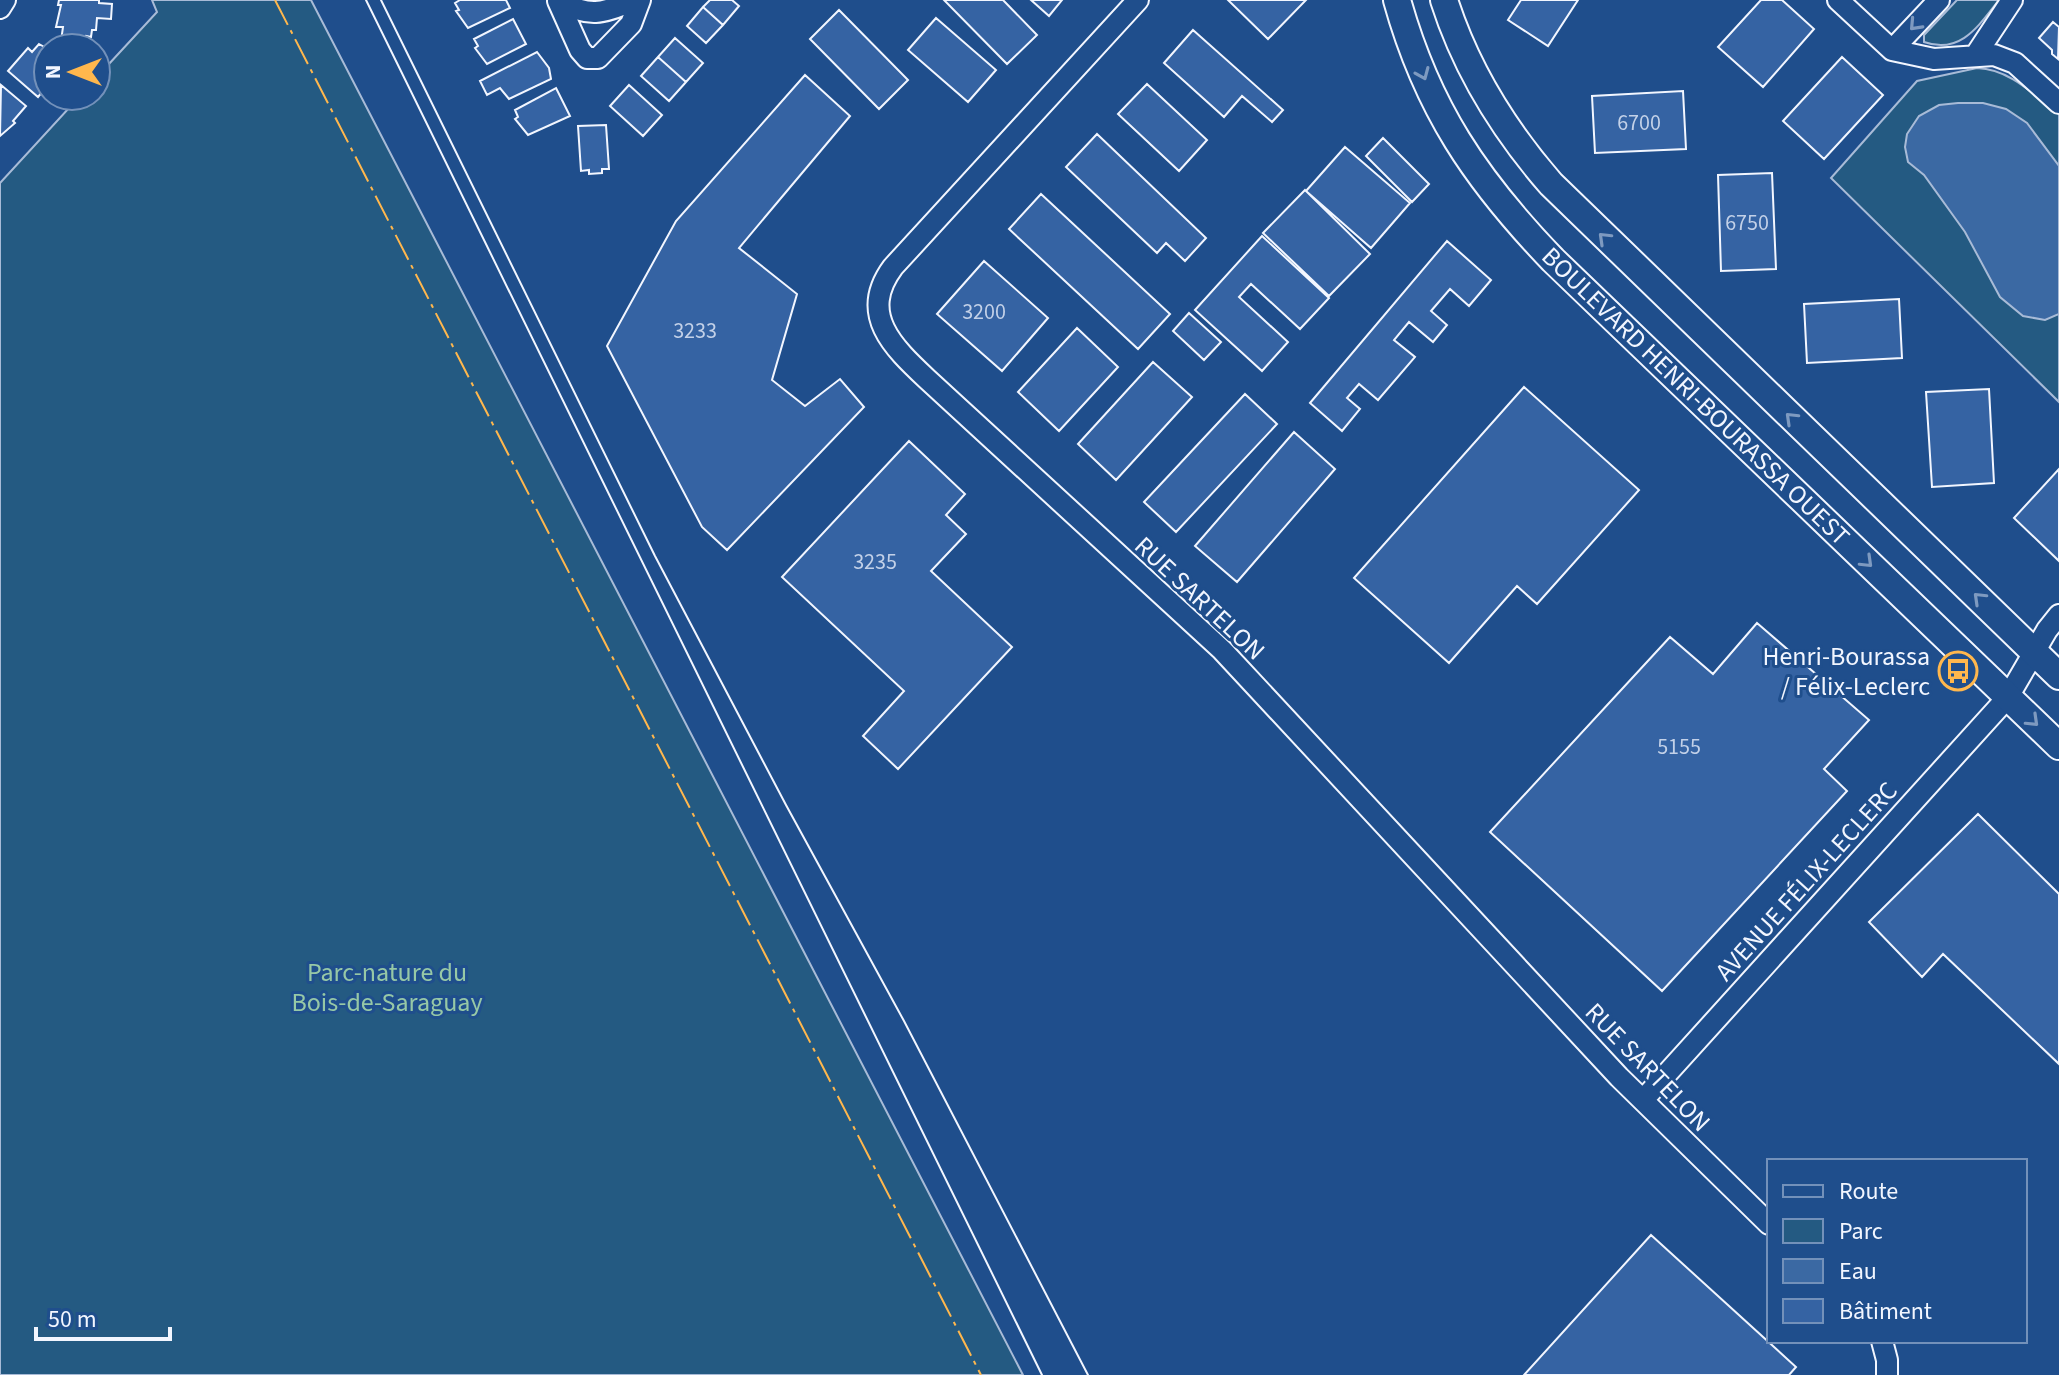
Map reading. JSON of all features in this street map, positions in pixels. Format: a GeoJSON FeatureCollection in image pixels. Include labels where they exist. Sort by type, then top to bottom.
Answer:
{"type":"FeatureCollection","features":[{"type":"Feature","properties":{"kind":"main road","name":"BOULEVARD HENRI-BOURASSA OUEST"},"geometry":{"type":"LineString","coordinates":[[1397,0],[1436,104],[1476,172],[1509,214],[1553,260],[2059,746]]}},
{"type":"Feature","properties":{"kind":"main road","name":"BOULEVARD HENRI-BOURASSA OUEST"},"geometry":{"type":"LineString","coordinates":[[1444,0],[1461,46],[1491,103],[1514,139],[1551,184],[2050,663]]}},
{"type":"Feature","properties":{"kind":"street"},"geometry":{"type":"LineString","coordinates":[[0,8],[5,0]]}},
{"type":"Feature","properties":{"kind":"street"},"geometry":{"type":"LineString","coordinates":[[558,0],[580,11],[605,13],[634,0]]}},
{"type":"Feature","properties":{"kind":"street"},"geometry":{"type":"LineString","coordinates":[[558,0],[580,50],[587,58],[598,58],[631,24],[640,0]]}},
{"type":"Feature","properties":{"kind":"street","name":"RUE SARTELON"},"geometry":{"type":"LineString","coordinates":[[1138,0],[897,262],[884,282],[879,299],[885,333],[896,350],[1222,650],[1643,1100],[1767,1222]]}},
{"type":"Feature","properties":{"kind":"street"},"geometry":{"type":"LineString","coordinates":[[1838,0],[1892,50],[1934,59],[1994,55],[2015,63],[2059,103]]}},
{"type":"Feature","properties":{"kind":"street"},"geometry":{"type":"LineString","coordinates":[[1892,50],[1939,0]]}},
{"type":"Feature","properties":{"kind":"street"},"geometry":{"type":"LineString","coordinates":[[1975,56],[2012,0]]}},
{"type":"Feature","properties":{"kind":"street","name":"AVENUE FÉLIX-LECLERC"},"geometry":{"type":"LineString","coordinates":[[1643,1100],[2008,697],[2050,663],[2059,615]]}},
{"type":"Feature","properties":{"kind":"street"},"geometry":{"type":"LineString","coordinates":[[1883,1343],[1887,1375]]}},
{"type":"Feature","properties":{"kind":"green space","name":"Parc-nature du Bois-de-Saraguay"},"geometry":{"type":"Polygon","coordinates":[[[152,0],[311,0],[1023,1375],[0,1375],[0,183],[65,112],[112,112],[112,61],[157,12],[152,0]]]}},
{"type":"Feature","properties":{"kind":"green space"},"geometry":{"type":"Polygon","coordinates":[[[1957,0],[1999,0],[1976,28],[1959,41],[1937,45],[1924,42],[1924,35],[1957,0]]]}},
{"type":"Feature","properties":{"kind":"green space"},"geometry":{"type":"Polygon","coordinates":[[[1977,68],[1989,69],[2011,78],[2059,114],[2059,402],[1831,178],[1917,81],[1977,68]]]}},
{"type":"Feature","properties":{"kind":"water"},"geometry":{"type":"Polygon","coordinates":[[[1983,103],[2006,109],[2027,123],[2059,166],[2059,314],[2045,320],[2023,316],[2000,297],[1965,232],[1924,175],[1908,162],[1905,147],[1907,134],[1919,116],[1939,105],[1983,103]]]}},
{"type":"Feature","properties":{"kind":"building"},"geometry":{"type":"Polygon","coordinates":[[[59,0],[99,0],[99,3],[112,4],[111,19],[97,18],[96,30],[92,32],[62,32],[63,27],[56,27],[61,5],[58,5],[59,0]]]}},
{"type":"Feature","properties":{"kind":"building"},"geometry":{"type":"Polygon","coordinates":[[[460,0],[506,0],[510,8],[468,28],[456,11],[459,10],[455,3],[460,0]]]}},
{"type":"Feature","properties":{"kind":"building"},"geometry":{"type":"Polygon","coordinates":[[[710,0],[732,0],[739,6],[723,25],[703,7],[710,0]]]}},
{"type":"Feature","properties":{"kind":"building"},"geometry":{"type":"Polygon","coordinates":[[[944,0],[1003,0],[1037,35],[1007,64],[944,0]]]}},
{"type":"Feature","properties":{"kind":"building"},"geometry":{"type":"Polygon","coordinates":[[[1031,0],[1062,0],[1049,16],[1031,0]]]}},
{"type":"Feature","properties":{"kind":"building"},"geometry":{"type":"Polygon","coordinates":[[[1228,0],[1306,0],[1268,39],[1228,0]]]}},
{"type":"Feature","properties":{"kind":"building"},"geometry":{"type":"Polygon","coordinates":[[[1521,0],[1578,0],[1548,46],[1508,20],[1521,0]]]}},
{"type":"Feature","properties":{"kind":"building"},"geometry":{"type":"Polygon","coordinates":[[[1761,0],[1782,0],[1814,29],[1763,87],[1718,47],[1761,0]]]}},
{"type":"Feature","properties":{"kind":"building"},"geometry":{"type":"Polygon","coordinates":[[[703,7],[723,25],[706,43],[687,26],[703,7]]]}},
{"type":"Feature","properties":{"kind":"building"},"geometry":{"type":"Polygon","coordinates":[[[839,10],[908,80],[879,109],[810,39],[839,10]]]}},
{"type":"Feature","properties":{"kind":"building"},"geometry":{"type":"Polygon","coordinates":[[[936,18],[996,70],[968,102],[908,50],[936,18]]]}},
{"type":"Feature","properties":{"kind":"building"},"geometry":{"type":"Polygon","coordinates":[[[513,19],[526,44],[487,64],[475,48],[478,46],[474,39],[513,19]]]}},
{"type":"Feature","properties":{"kind":"building"},"geometry":{"type":"Polygon","coordinates":[[[2053,22],[2059,27],[2058,59],[2039,38],[2053,22]]]}},
{"type":"Feature","properties":{"kind":"building"},"geometry":{"type":"Polygon","coordinates":[[[1193,30],[1283,110],[1272,122],[1242,96],[1224,117],[1164,63],[1193,30]]]}},
{"type":"Feature","properties":{"kind":"building"},"geometry":{"type":"Polygon","coordinates":[[[675,38],[703,63],[686,82],[658,57],[675,38]]]}},
{"type":"Feature","properties":{"kind":"building"},"geometry":{"type":"Polygon","coordinates":[[[28,48],[32,52],[32,92],[8,71],[28,48]]]}},
{"type":"Feature","properties":{"kind":"building"},"geometry":{"type":"Polygon","coordinates":[[[537,52],[549,68],[551,79],[509,99],[500,88],[487,95],[480,81],[537,52]]]}},
{"type":"Feature","properties":{"kind":"building"},"geometry":{"type":"Polygon","coordinates":[[[658,57],[686,82],[669,101],[641,76],[658,57]]]}},
{"type":"Feature","properties":{"kind":"building"},"geometry":{"type":"Polygon","coordinates":[[[1842,57],[1883,95],[1824,159],[1783,121],[1842,57]]]}},
{"type":"Feature","properties":{"kind":"building"},"geometry":{"type":"Polygon","coordinates":[[[805,75],[850,116],[739,248],[797,294],[772,380],[805,406],[840,379],[864,407],[727,550],[702,527],[607,346],[676,221],[805,75]]]}},
{"type":"Feature","properties":{"kind":"building"},"geometry":{"type":"Polygon","coordinates":[[[1147,84],[1207,140],[1179,171],[1118,114],[1147,84]]]}},
{"type":"Feature","properties":{"kind":"building"},"geometry":{"type":"Polygon","coordinates":[[[1,85],[26,106],[13,121],[15,123],[0,136],[1,85]]]}},
{"type":"Feature","properties":{"kind":"building"},"geometry":{"type":"Polygon","coordinates":[[[629,85],[662,115],[643,136],[610,106],[629,85]]]}},
{"type":"Feature","properties":{"kind":"building"},"geometry":{"type":"Polygon","coordinates":[[[556,88],[570,116],[528,135],[515,119],[518,117],[515,110],[556,88]]]}},
{"type":"Feature","properties":{"kind":"building"},"geometry":{"type":"Polygon","coordinates":[[[1683,91],[1686,149],[1595,153],[1592,96],[1683,91]]]}},
{"type":"Feature","properties":{"kind":"building"},"geometry":{"type":"Polygon","coordinates":[[[606,125],[609,169],[589,174],[589,170],[581,171],[578,126],[606,125]]]}},
{"type":"Feature","properties":{"kind":"building"},"geometry":{"type":"Polygon","coordinates":[[[1097,134],[1206,238],[1185,261],[1166,243],[1157,253],[1066,167],[1097,134]]]}},
{"type":"Feature","properties":{"kind":"building"},"geometry":{"type":"Polygon","coordinates":[[[1383,138],[1429,184],[1412,202],[1366,156],[1383,138]]]}},
{"type":"Feature","properties":{"kind":"building"},"geometry":{"type":"Polygon","coordinates":[[[1345,147],[1410,203],[1371,248],[1306,191],[1345,147]]]}},
{"type":"Feature","properties":{"kind":"building"},"geometry":{"type":"Polygon","coordinates":[[[1772,173],[1776,269],[1721,271],[1718,175],[1772,173]]]}},
{"type":"Feature","properties":{"kind":"building"},"geometry":{"type":"Polygon","coordinates":[[[1305,190],[1370,254],[1329,296],[1263,233],[1305,190]]]}},
{"type":"Feature","properties":{"kind":"building"},"geometry":{"type":"Polygon","coordinates":[[[1041,194],[1170,314],[1138,349],[1009,229],[1041,194]]]}},
{"type":"Feature","properties":{"kind":"building"},"geometry":{"type":"Polygon","coordinates":[[[1262,236],[1329,298],[1300,329],[1251,284],[1239,297],[1288,342],[1262,371],[1195,310],[1262,236]]]}},
{"type":"Feature","properties":{"kind":"building"},"geometry":{"type":"Polygon","coordinates":[[[1447,241],[1491,280],[1469,306],[1450,289],[1431,311],[1447,325],[1433,342],[1409,322],[1394,340],[1415,357],[1378,400],[1359,384],[1347,398],[1360,409],[1342,431],[1310,403],[1447,241]]]}},
{"type":"Feature","properties":{"kind":"building"},"geometry":{"type":"Polygon","coordinates":[[[984,261],[1048,318],[1002,371],[937,314],[984,261]]]}},
{"type":"Feature","properties":{"kind":"building"},"geometry":{"type":"Polygon","coordinates":[[[1899,299],[1902,358],[1807,363],[1804,304],[1899,299]]]}},
{"type":"Feature","properties":{"kind":"building"},"geometry":{"type":"Polygon","coordinates":[[[1189,313],[1221,342],[1204,360],[1173,331],[1189,313]]]}},
{"type":"Feature","properties":{"kind":"building"},"geometry":{"type":"Polygon","coordinates":[[[1077,328],[1118,367],[1059,431],[1018,392],[1077,328]]]}},
{"type":"Feature","properties":{"kind":"building"},"geometry":{"type":"Polygon","coordinates":[[[1153,362],[1192,397],[1116,480],[1078,444],[1153,362]]]}},
{"type":"Feature","properties":{"kind":"building"},"geometry":{"type":"Polygon","coordinates":[[[1524,387],[1639,490],[1537,604],[1517,586],[1449,663],[1354,578],[1524,387]]]}},
{"type":"Feature","properties":{"kind":"building"},"geometry":{"type":"Polygon","coordinates":[[[1989,389],[1994,483],[1932,487],[1926,392],[1989,389]]]}},
{"type":"Feature","properties":{"kind":"building"},"geometry":{"type":"Polygon","coordinates":[[[1245,394],[1277,424],[1176,532],[1144,502],[1245,394]]]}},
{"type":"Feature","properties":{"kind":"building"},"geometry":{"type":"Polygon","coordinates":[[[1294,432],[1335,469],[1237,582],[1195,546],[1294,432]]]}},
{"type":"Feature","properties":{"kind":"building"},"geometry":{"type":"Polygon","coordinates":[[[909,441],[965,494],[946,515],[966,534],[931,571],[1012,647],[898,769],[863,736],[904,691],[782,577],[909,441]]]}},
{"type":"Feature","properties":{"kind":"building"},"geometry":{"type":"Polygon","coordinates":[[[2059,469],[2059,561],[2014,518],[2059,469]]]}},
{"type":"Feature","properties":{"kind":"building"},"geometry":{"type":"Polygon","coordinates":[[[1757,623],[1869,720],[1824,769],[1847,791],[1662,991],[1490,832],[1670,637],[1713,674],[1757,623]]]}},
{"type":"Feature","properties":{"kind":"building"},"geometry":{"type":"Polygon","coordinates":[[[1978,814],[2059,894],[2059,1064],[1943,954],[1922,977],[1869,922],[1978,814]]]}},
{"type":"Feature","properties":{"kind":"building"},"geometry":{"type":"Polygon","coordinates":[[[1651,1235],[1796,1367],[1789,1375],[1524,1375],[1651,1235]]]}},
{"type":"Feature","properties":{"kind":"tram line"},"geometry":{"type":"LineString","coordinates":[[366,0],[1042,1375]]}},
{"type":"Feature","properties":{"kind":"tram line"},"geometry":{"type":"LineString","coordinates":[[381,0],[655,556],[904,1021],[1088,1375]]}},
{"type":"Feature","properties":{"kind":"power"},"geometry":{"type":"LineString","coordinates":[[275,0],[981,1375]]}},
{"type":"Feature","properties":{"kind":"place","name":"Henri-Bourassa / Félix-Leclerc"},"geometry":{"type":"Point","coordinates":[1958,671]}}]}
